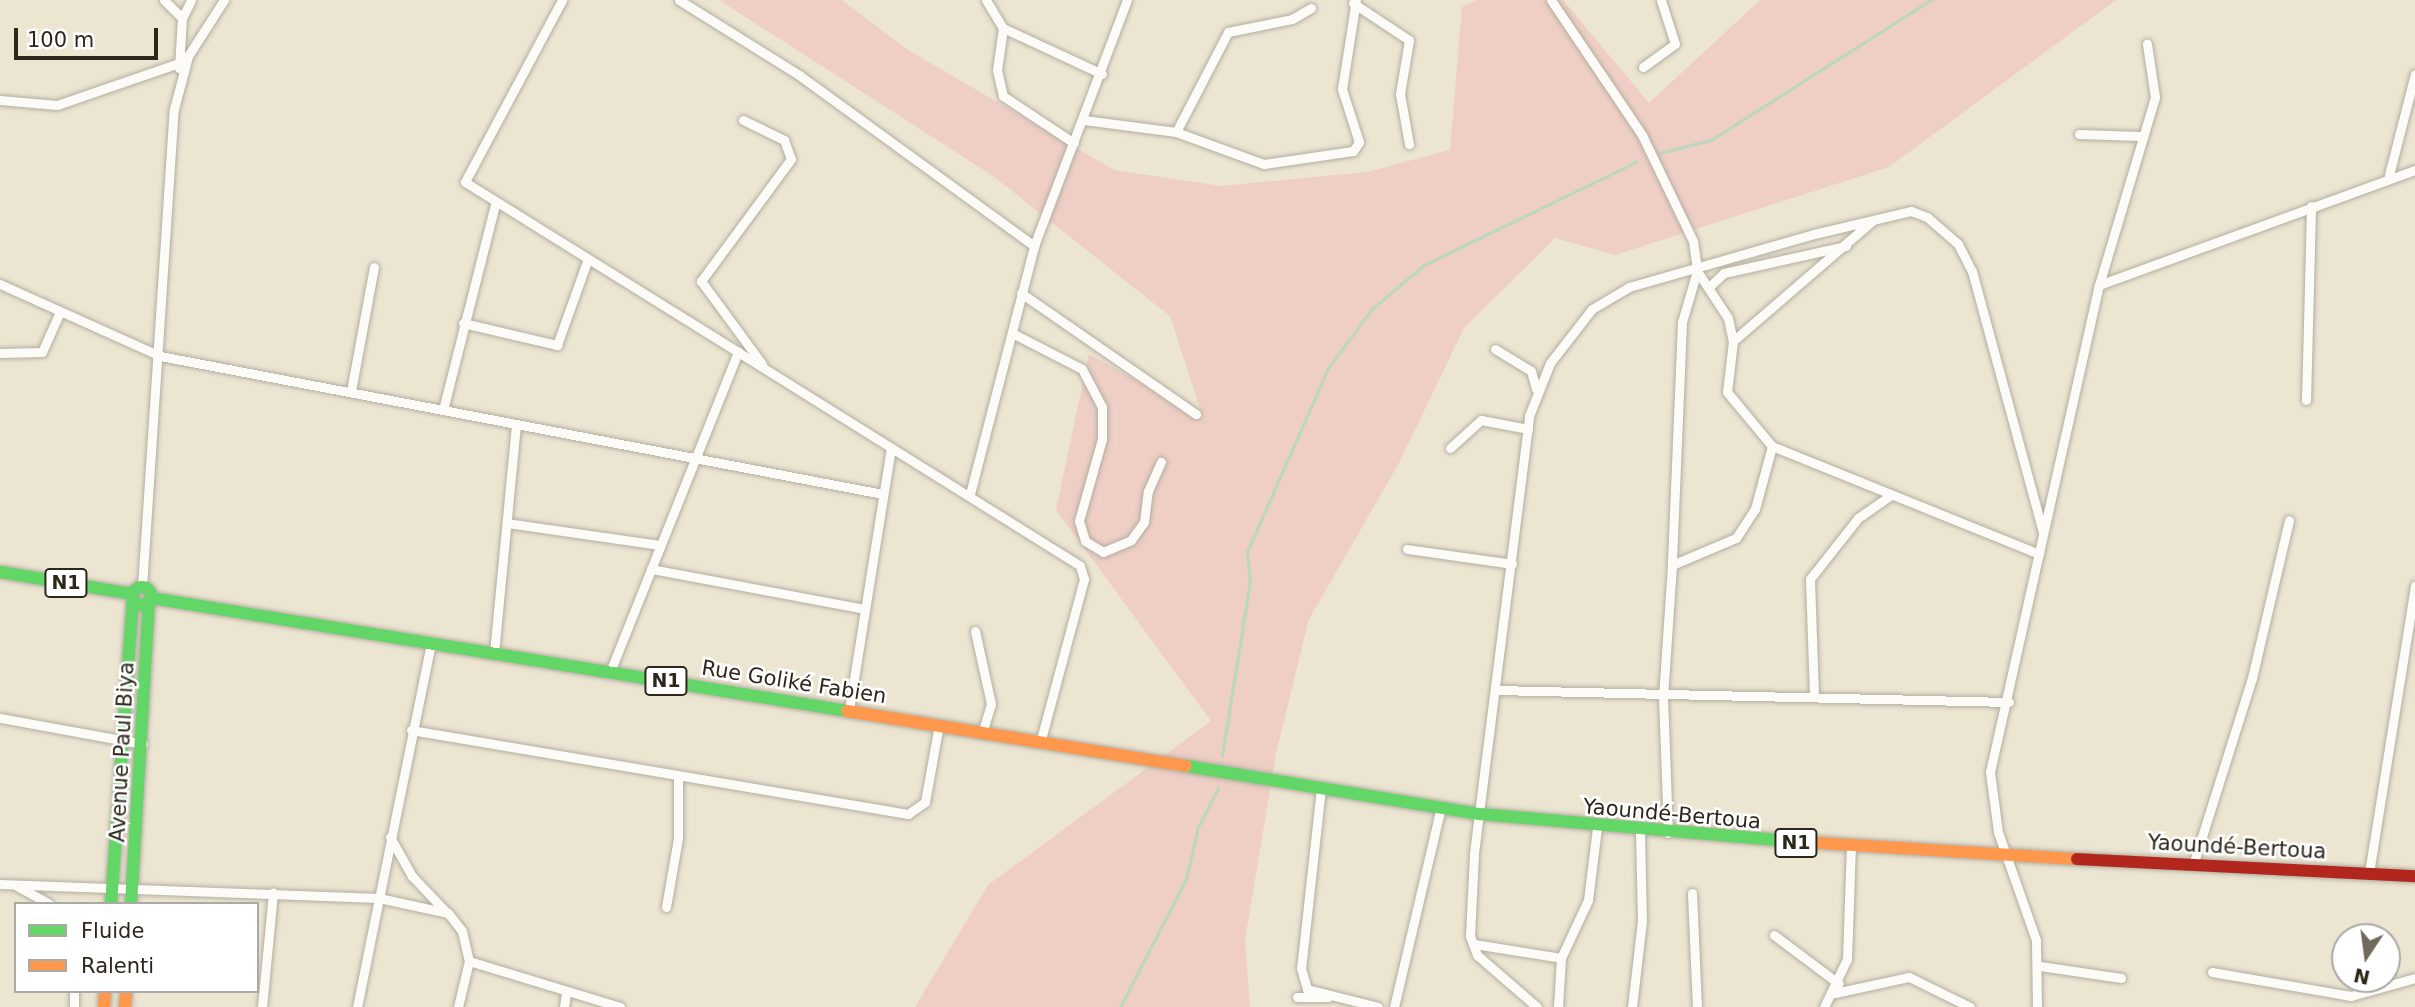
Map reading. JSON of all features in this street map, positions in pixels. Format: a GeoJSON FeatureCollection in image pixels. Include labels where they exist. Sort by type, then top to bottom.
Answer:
{"type":"FeatureCollection","features":[{"type":"Feature","properties":{"kind":"main road","name":"N1"},"geometry":{"type":"LineString","coordinates":[[0,572],[142,596]]}},
{"type":"Feature","properties":{"kind":"main road","name":"Rue Goliké Fabien"},"geometry":{"type":"LineString","coordinates":[[142,596],[1041,740],[1182,766]]}},
{"type":"Feature","properties":{"kind":"main road"},"geometry":{"type":"LineString","coordinates":[[111,902],[124,741],[142,596]]}},
{"type":"Feature","properties":{"kind":"main road","name":"Avenue Paul Biya"},"geometry":{"type":"LineString","coordinates":[[131,902],[143,744],[142,596]]}},
{"type":"Feature","properties":{"kind":"main road","name":"Yaoundé-Bertoua"},"geometry":{"type":"LineString","coordinates":[[1182,766],[1480,814],[1668,835],[2415,876]]}},
{"type":"Feature","properties":{"kind":"street"},"geometry":{"type":"LineString","coordinates":[[164,0],[182,18]]}},
{"type":"Feature","properties":{"kind":"street"},"geometry":{"type":"LineString","coordinates":[[142,596],[160,356],[169,141],[179,80],[182,18],[191,0]]}},
{"type":"Feature","properties":{"kind":"street"},"geometry":{"type":"LineString","coordinates":[[179,80],[224,0]]}},
{"type":"Feature","properties":{"kind":"street"},"geometry":{"type":"LineString","coordinates":[[562,0],[465,177],[467,186],[763,366],[891,449],[970,494],[1084,572],[1041,740]]}},
{"type":"Feature","properties":{"kind":"street"},"geometry":{"type":"LineString","coordinates":[[679,0],[799,75],[1034,246]]}},
{"type":"Feature","properties":{"kind":"street"},"geometry":{"type":"LineString","coordinates":[[986,0],[1003,28],[1102,74]]}},
{"type":"Feature","properties":{"kind":"street"},"geometry":{"type":"LineString","coordinates":[[970,494],[1014,334],[1021,293],[1034,246],[1102,74],[1128,0]]}},
{"type":"Feature","properties":{"kind":"street"},"geometry":{"type":"LineString","coordinates":[[1551,0],[1642,135],[1693,241],[1697,271],[1682,322],[1672,565],[1663,697],[1668,835]]}},
{"type":"Feature","properties":{"kind":"street"},"geometry":{"type":"LineString","coordinates":[[1643,67],[1675,44],[1661,0]]}},
{"type":"Feature","properties":{"kind":"street"},"geometry":{"type":"LineString","coordinates":[[1084,121],[1176,132],[1264,164],[1358,148],[1342,89],[1354,2],[1409,40],[1399,94],[1409,145]]}},
{"type":"Feature","properties":{"kind":"street"},"geometry":{"type":"LineString","coordinates":[[1176,132],[1228,32],[1292,19],[1311,8]]}},
{"type":"Feature","properties":{"kind":"street"},"geometry":{"type":"LineString","coordinates":[[1003,28],[997,70],[1003,96],[1074,143]]}},
{"type":"Feature","properties":{"kind":"street"},"geometry":{"type":"LineString","coordinates":[[2037,1007],[2040,966],[2031,912],[2006,854],[1990,804],[1990,772],[2009,702],[2043,532],[2099,285],[2156,84],[2147,44]]}},
{"type":"Feature","properties":{"kind":"street"},"geometry":{"type":"LineString","coordinates":[[0,100],[57,104],[179,63]]}},
{"type":"Feature","properties":{"kind":"street"},"geometry":{"type":"LineString","coordinates":[[2389,175],[2415,74]]}},
{"type":"Feature","properties":{"kind":"street"},"geometry":{"type":"LineString","coordinates":[[743,120],[784,140],[791,159],[701,281],[763,366]]}},
{"type":"Feature","properties":{"kind":"street"},"geometry":{"type":"LineString","coordinates":[[2079,134],[2140,136]]}},
{"type":"Feature","properties":{"kind":"street"},"geometry":{"type":"LineString","coordinates":[[2099,285],[2389,175],[2415,170]]}},
{"type":"Feature","properties":{"kind":"street"},"geometry":{"type":"LineString","coordinates":[[443,410],[495,205]]}},
{"type":"Feature","properties":{"kind":"street"},"geometry":{"type":"LineString","coordinates":[[2306,400],[2311,206]]}},
{"type":"Feature","properties":{"kind":"street"},"geometry":{"type":"LineString","coordinates":[[1537,1007],[1500,980],[1474,944],[1480,814],[1528,429],[1536,390],[1592,309],[1629,287],[1697,271],[1911,211],[1939,224],[1958,244],[1972,271],[2043,532]]}},
{"type":"Feature","properties":{"kind":"street"},"geometry":{"type":"LineString","coordinates":[[1734,341],[1847,246],[1871,221]]}},
{"type":"Feature","properties":{"kind":"street"},"geometry":{"type":"LineString","coordinates":[[1710,286],[1724,273],[1795,252],[1847,246]]}},
{"type":"Feature","properties":{"kind":"street"},"geometry":{"type":"LineString","coordinates":[[464,323],[557,345],[587,261]]}},
{"type":"Feature","properties":{"kind":"street"},"geometry":{"type":"LineString","coordinates":[[351,391],[374,267]]}},
{"type":"Feature","properties":{"kind":"street"},"geometry":{"type":"LineString","coordinates":[[1697,271],[1710,286],[1734,341],[1727,392],[1772,446],[2039,554]]}},
{"type":"Feature","properties":{"kind":"street"},"geometry":{"type":"LineString","coordinates":[[0,285],[59,314],[160,356],[883,494]]}},
{"type":"Feature","properties":{"kind":"street"},"geometry":{"type":"LineString","coordinates":[[1021,293],[1196,414]]}},
{"type":"Feature","properties":{"kind":"street"},"geometry":{"type":"LineString","coordinates":[[0,353],[42,352],[59,314]]}},
{"type":"Feature","properties":{"kind":"street"},"geometry":{"type":"LineString","coordinates":[[1014,334],[1082,369],[1102,407],[1102,439],[1079,521],[1084,541],[1103,552],[1131,540],[1144,522],[1161,462]]}},
{"type":"Feature","properties":{"kind":"street"},"geometry":{"type":"LineString","coordinates":[[1495,349],[1531,371],[1536,390]]}},
{"type":"Feature","properties":{"kind":"street"},"geometry":{"type":"LineString","coordinates":[[610,672],[738,352]]}},
{"type":"Feature","properties":{"kind":"street"},"geometry":{"type":"LineString","coordinates":[[1450,448],[1481,420],[1528,429]]}},
{"type":"Feature","properties":{"kind":"street"},"geometry":{"type":"LineString","coordinates":[[494,653],[516,425]]}},
{"type":"Feature","properties":{"kind":"street"},"geometry":{"type":"LineString","coordinates":[[1672,565],[1736,538],[1755,509],[1772,446]]}},
{"type":"Feature","properties":{"kind":"street"},"geometry":{"type":"LineString","coordinates":[[849,710],[891,449]]}},
{"type":"Feature","properties":{"kind":"street"},"geometry":{"type":"LineString","coordinates":[[1814,695],[1810,579],[1858,518],[1891,495]]}},
{"type":"Feature","properties":{"kind":"street"},"geometry":{"type":"LineString","coordinates":[[2193,865],[2252,678],[2289,520]]}},
{"type":"Feature","properties":{"kind":"street"},"geometry":{"type":"LineString","coordinates":[[507,523],[660,545]]}},
{"type":"Feature","properties":{"kind":"street"},"geometry":{"type":"LineString","coordinates":[[1407,550],[1512,564]]}},
{"type":"Feature","properties":{"kind":"street"},"geometry":{"type":"LineString","coordinates":[[651,569],[865,609]]}},
{"type":"Feature","properties":{"kind":"street"},"geometry":{"type":"LineString","coordinates":[[2370,873],[2415,586]]}},
{"type":"Feature","properties":{"kind":"street"},"geometry":{"type":"LineString","coordinates":[[975,631],[977,663],[991,704],[982,731]]}},
{"type":"Feature","properties":{"kind":"street"},"geometry":{"type":"LineString","coordinates":[[357,1007],[411,730],[431,643]]}},
{"type":"Feature","properties":{"kind":"street"},"geometry":{"type":"LineString","coordinates":[[1496,690],[1663,697],[1814,695],[2009,702]]}},
{"type":"Feature","properties":{"kind":"street"},"geometry":{"type":"LineString","coordinates":[[0,718],[143,744]]}},
{"type":"Feature","properties":{"kind":"street"},"geometry":{"type":"LineString","coordinates":[[411,730],[678,780],[908,814],[925,803],[939,724]]}},
{"type":"Feature","properties":{"kind":"street"},"geometry":{"type":"LineString","coordinates":[[666,907],[678,838],[678,780]]}},
{"type":"Feature","properties":{"kind":"street"},"geometry":{"type":"LineString","coordinates":[[1321,788],[1301,968],[1307,989],[1328,998]]}},
{"type":"Feature","properties":{"kind":"street"},"geometry":{"type":"LineString","coordinates":[[1394,1007],[1441,807]]}},
{"type":"Feature","properties":{"kind":"street"},"geometry":{"type":"LineString","coordinates":[[1558,1007],[1561,958],[1588,900],[1597,828]]}},
{"type":"Feature","properties":{"kind":"street"},"geometry":{"type":"LineString","coordinates":[[1632,1007],[1642,921],[1640,832]]}},
{"type":"Feature","properties":{"kind":"street"},"geometry":{"type":"LineString","coordinates":[[390,837],[412,876],[462,931],[469,961],[458,1007]]}},
{"type":"Feature","properties":{"kind":"street"},"geometry":{"type":"LineString","coordinates":[[1824,1007],[1837,988],[1847,959],[1851,847]]}},
{"type":"Feature","properties":{"kind":"street"},"geometry":{"type":"LineString","coordinates":[[0,884],[379,898],[448,913]]}},
{"type":"Feature","properties":{"kind":"street"},"geometry":{"type":"LineString","coordinates":[[17,886],[45,902]]}},
{"type":"Feature","properties":{"kind":"street"},"geometry":{"type":"LineString","coordinates":[[262,1007],[273,893]]}},
{"type":"Feature","properties":{"kind":"street"},"geometry":{"type":"LineString","coordinates":[[1692,893],[1697,1007]]}},
{"type":"Feature","properties":{"kind":"street"},"geometry":{"type":"LineString","coordinates":[[1774,935],[1837,988],[1909,977],[1970,1007]]}},
{"type":"Feature","properties":{"kind":"street"},"geometry":{"type":"LineString","coordinates":[[1474,944],[1561,958]]}},
{"type":"Feature","properties":{"kind":"street"},"geometry":{"type":"LineString","coordinates":[[469,961],[566,993],[620,1007]]}},
{"type":"Feature","properties":{"kind":"street"},"geometry":{"type":"LineString","coordinates":[[2040,966],[2121,978]]}},
{"type":"Feature","properties":{"kind":"street"},"geometry":{"type":"LineString","coordinates":[[2212,972],[2351,996],[2415,978]]}},
{"type":"Feature","properties":{"kind":"street"},"geometry":{"type":"LineString","coordinates":[[564,1007],[566,993]]}},
{"type":"Feature","properties":{"kind":"street"},"geometry":{"type":"LineString","coordinates":[[1297,997],[1328,998],[1378,1007]]}},
{"type":"Feature","properties":{"kind":"shaded area"},"geometry":{"type":"Polygon","coordinates":[[[719,0],[842,0],[908,50],[1114,170],[1221,186],[1367,172],[1450,150],[1462,7],[1476,0],[1563,0],[1649,103],[1760,0],[2116,0],[1889,167],[1615,255],[1555,238],[1464,328],[1399,463],[1309,619],[1276,753],[1245,939],[1250,1007],[915,1007],[988,885],[1211,721],[1056,510],[1089,354],[1203,418],[1170,316],[993,176],[719,0]]]}},
{"type":"Feature","properties":{"kind":"waterway"},"geometry":{"type":"LineString","coordinates":[[1659,153],[1711,140],[1931,0]]}},
{"type":"Feature","properties":{"kind":"waterway"},"geometry":{"type":"LineString","coordinates":[[1222,756],[1250,582],[1247,552],[1328,368],[1372,309],[1424,265],[1636,162]]}},
{"type":"Feature","properties":{"kind":"waterway"},"geometry":{"type":"LineString","coordinates":[[1120,1007],[1186,879],[1198,827],[1218,788]]}},
{"type":"Feature","properties":{"kind":"traffic: fast"},"geometry":{"type":"LineString","coordinates":[[0,572],[133,594]]}},
{"type":"Feature","properties":{"kind":"traffic: fast"},"geometry":{"type":"LineString","coordinates":[[142,587],[148,590],[151,596],[148,602],[142,605],[136,602],[133,596],[136,590],[142,587]]}},
{"type":"Feature","properties":{"kind":"traffic: fast"},"geometry":{"type":"LineString","coordinates":[[151,598],[847,711]]}},
{"type":"Feature","properties":{"kind":"traffic: fast"},"geometry":{"type":"LineString","coordinates":[[111,902],[133,600]]}},
{"type":"Feature","properties":{"kind":"traffic: fast"},"geometry":{"type":"LineString","coordinates":[[131,902],[149,602]]}},
{"type":"Feature","properties":{"kind":"traffic: fast"},"geometry":{"type":"LineString","coordinates":[[1186,766],[1480,814],[1788,841]]}},
{"type":"Feature","properties":{"kind":"traffic: slow"},"geometry":{"type":"LineString","coordinates":[[847,711],[1186,766]]}},
{"type":"Feature","properties":{"kind":"traffic: slow"},"geometry":{"type":"LineString","coordinates":[[1788,841],[2077,859]]}},
{"type":"Feature","properties":{"kind":"traffic: slow"},"geometry":{"type":"LineString","coordinates":[[104,1007],[105,993]]}},
{"type":"Feature","properties":{"kind":"traffic: slow"},"geometry":{"type":"LineString","coordinates":[[125,1007],[126,993]]}},
{"type":"Feature","properties":{"kind":"traffic: jam"},"geometry":{"type":"LineString","coordinates":[[2077,859],[2415,876]]}}]}
